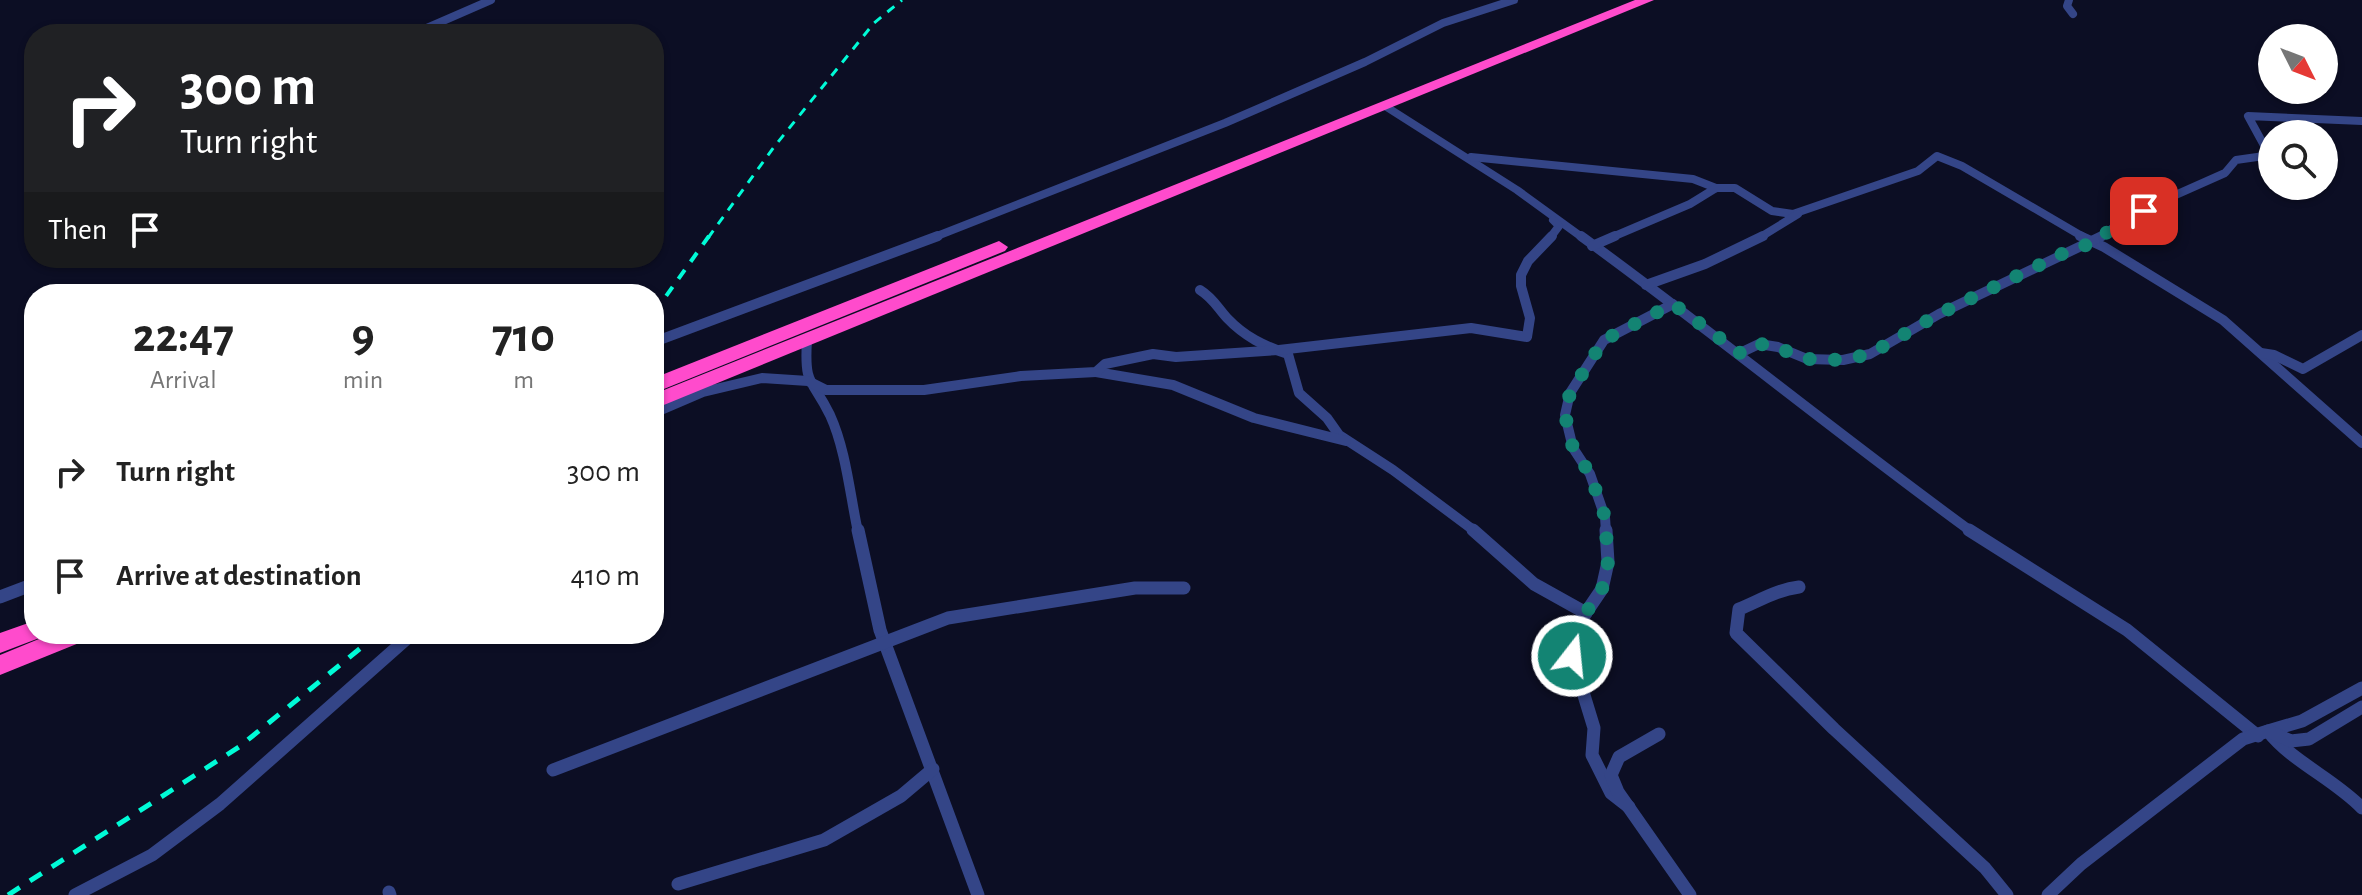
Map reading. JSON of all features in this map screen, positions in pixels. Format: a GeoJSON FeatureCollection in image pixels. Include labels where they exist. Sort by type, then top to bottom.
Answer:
{"type":"FeatureCollection","features":[{"type":"Feature","properties":{"kind":"highway"},"geometry":{"type":"LineString","coordinates":[[664,382],[1613,0]]}},
{"type":"Feature","properties":{"kind":"highway"},"geometry":{"type":"LineString","coordinates":[[664,398],[1647,0]]}},
{"type":"Feature","properties":{"kind":"highway"},"geometry":{"type":"LineString","coordinates":[[0,643],[24,634]]}},
{"type":"Feature","properties":{"kind":"highway"},"geometry":{"type":"LineString","coordinates":[[0,665],[51,644]]}},
{"type":"Feature","properties":{"kind":"street"},"geometry":{"type":"LineString","coordinates":[[436,24],[491,0]]}},
{"type":"Feature","properties":{"kind":"street"},"geometry":{"type":"LineString","coordinates":[[664,338],[1024,204],[1225,123],[1365,62],[1443,23],[1514,0]]}},
{"type":"Feature","properties":{"kind":"street"},"geometry":{"type":"LineString","coordinates":[[2069,0],[2067,6],[2073,14]]}},
{"type":"Feature","properties":{"kind":"street"},"geometry":{"type":"LineString","coordinates":[[1385,106],[1544,209],[1740,353],[1847,441],[1976,535],[2127,630],[2281,749],[2299,756],[2348,793],[2362,808]]}},
{"type":"Feature","properties":{"kind":"street"},"geometry":{"type":"LineString","coordinates":[[1740,353],[1750,345],[1768,344],[1807,359],[1843,360],[1870,354],[1939,314],[2093,242],[2126,217],[2225,173],[2236,160],[2264,156],[2266,149],[2248,116],[2362,121]]}},
{"type":"Feature","properties":{"kind":"street"},"geometry":{"type":"LineString","coordinates":[[1468,157],[1693,179],[1716,188],[1735,188],[1778,213],[1793,214],[1918,171],[1937,156],[1962,166],[2223,320],[2362,443]]}},
{"type":"Feature","properties":{"kind":"street"},"geometry":{"type":"LineString","coordinates":[[1592,246],[1690,204],[1716,188]]}},
{"type":"Feature","properties":{"kind":"street"},"geometry":{"type":"LineString","coordinates":[[1096,372],[1105,364],[1153,354],[1176,357],[1279,350],[1471,328],[1527,337],[1530,319],[1520,286],[1521,276],[1527,261],[1559,226],[1544,209]]}},
{"type":"Feature","properties":{"kind":"street"},"geometry":{"type":"LineString","coordinates":[[1646,285],[1703,264],[1776,230],[1805,209]]}},
{"type":"Feature","properties":{"kind":"street"},"geometry":{"type":"LineString","coordinates":[[1200,290],[1214,299],[1226,317],[1256,343],[1288,354],[1299,393],[1346,441],[1393,470],[1492,544],[1534,584],[1586,613]]}},
{"type":"Feature","properties":{"kind":"street"},"geometry":{"type":"LineString","coordinates":[[1629,807],[1611,793],[1592,755],[1594,728],[1572,656],[1586,613],[1602,589],[1608,562],[1605,517],[1590,474],[1573,448],[1565,415],[1570,393],[1604,340],[1673,304]]}},
{"type":"Feature","properties":{"kind":"street"},"geometry":{"type":"LineString","coordinates":[[2261,353],[2274,355],[2303,369],[2362,335]]}},
{"type":"Feature","properties":{"kind":"street"},"geometry":{"type":"LineString","coordinates":[[807,340],[805,368],[808,381],[830,416],[884,641],[978,895]]}},
{"type":"Feature","properties":{"kind":"street"},"geometry":{"type":"LineString","coordinates":[[664,409],[735,382],[762,378],[808,381],[826,390],[924,390],[1021,376],[1096,372],[1173,385],[1254,418],[1346,441]]}},
{"type":"Feature","properties":{"kind":"street"},"geometry":{"type":"LineString","coordinates":[[1799,587],[1774,590],[1765,598],[1739,609],[1736,633],[1834,729],[1985,868],[2007,895]]}},
{"type":"Feature","properties":{"kind":"street"},"geometry":{"type":"LineString","coordinates":[[0,597],[24,588]]}},
{"type":"Feature","properties":{"kind":"street"},"geometry":{"type":"LineString","coordinates":[[553,770],[948,618],[1135,588],[1184,588]]}},
{"type":"Feature","properties":{"kind":"street"},"geometry":{"type":"LineString","coordinates":[[75,895],[152,855],[220,804],[401,644]]}},
{"type":"Feature","properties":{"kind":"street"},"geometry":{"type":"LineString","coordinates":[[2048,895],[2081,864],[2243,739],[2302,721],[2362,688]]}},
{"type":"Feature","properties":{"kind":"street"},"geometry":{"type":"LineString","coordinates":[[2263,733],[2291,741],[2309,739],[2362,707]]}},
{"type":"Feature","properties":{"kind":"street"},"geometry":{"type":"LineString","coordinates":[[1659,734],[1619,757],[1611,775],[1629,807],[1690,895]]}},
{"type":"Feature","properties":{"kind":"street"},"geometry":{"type":"LineString","coordinates":[[678,884],[824,840],[901,796],[933,769]]}},
{"type":"Feature","properties":{"kind":"railway"},"geometry":{"type":"LineString","coordinates":[[708,238],[774,147],[874,23],[902,0]]}},
{"type":"Feature","properties":{"kind":"railway"},"geometry":{"type":"LineString","coordinates":[[664,299],[709,236]]}},
{"type":"Feature","properties":{"kind":"railway"},"geometry":{"type":"LineString","coordinates":[[8,895],[239,747],[366,644]]}},
{"type":"Feature","properties":{"kind":"route"},"geometry":{"type":"LineString","coordinates":[[1572,656],[1581,620],[1602,589],[1608,562],[1605,517],[1590,474],[1573,448],[1565,415],[1570,393],[1604,340],[1673,304],[1740,353],[1750,345],[1768,344],[1807,359],[1828,361],[1858,357],[1881,349],[1939,314],[2066,252],[2095,242],[2126,217],[2144,211]]}}]}
